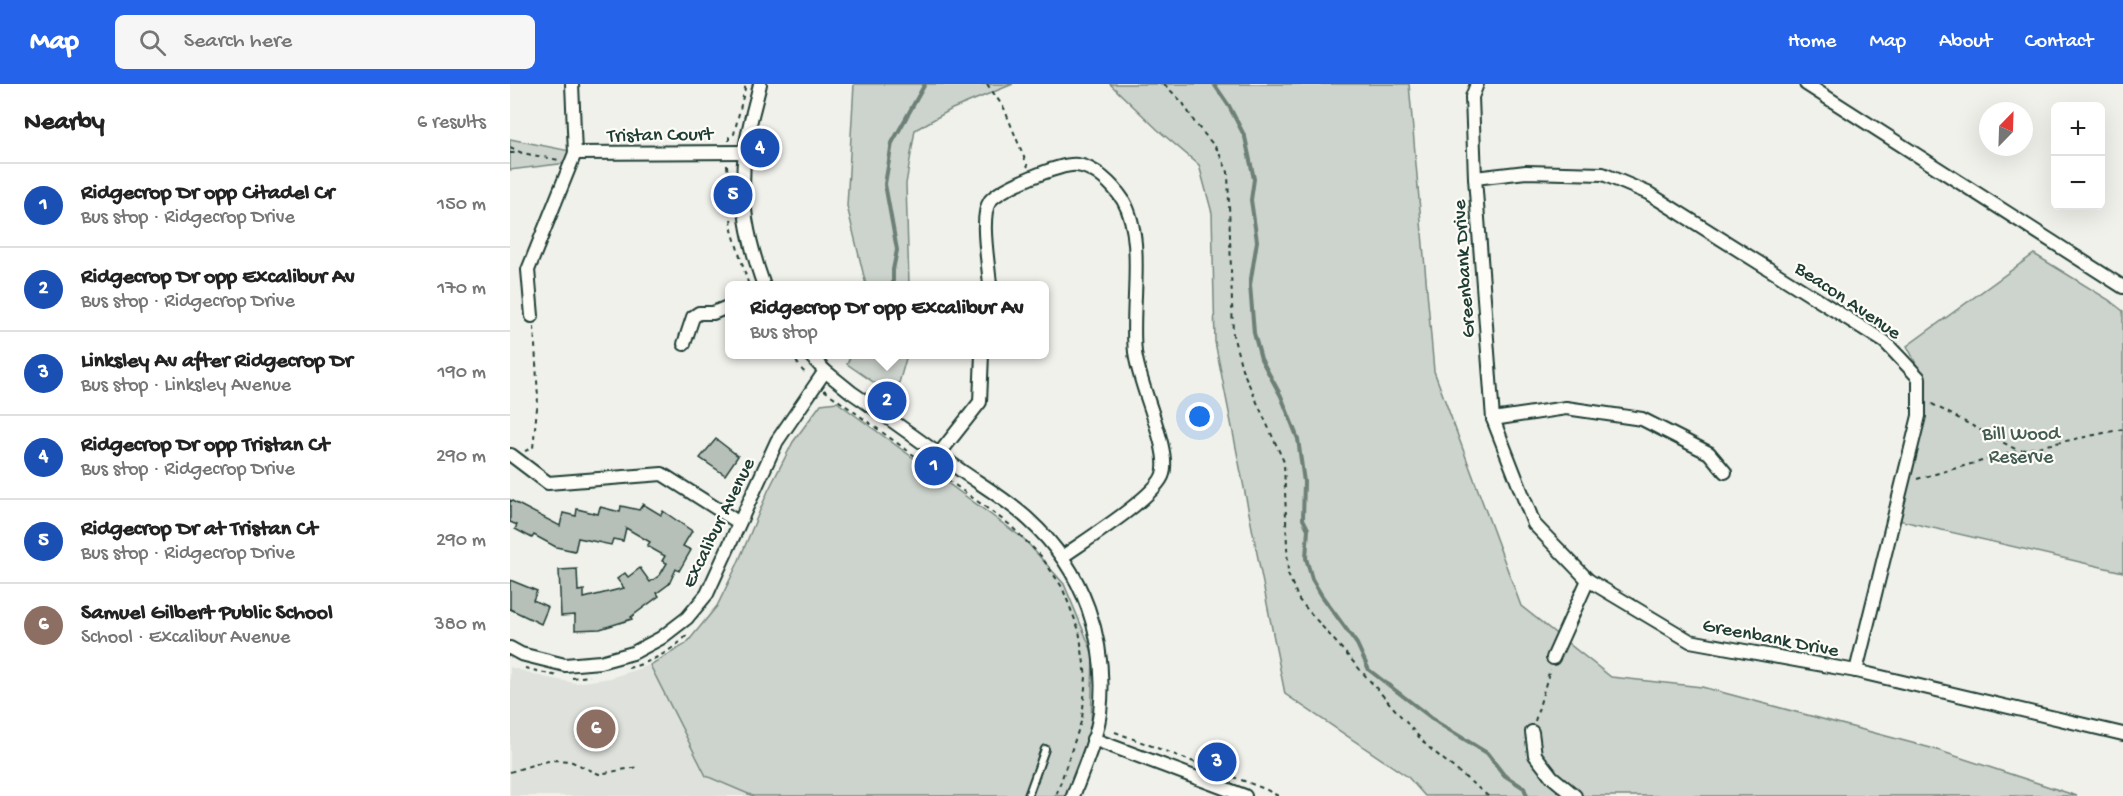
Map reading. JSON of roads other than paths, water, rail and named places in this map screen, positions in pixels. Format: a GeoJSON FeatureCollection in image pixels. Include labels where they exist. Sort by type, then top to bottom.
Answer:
{"type":"FeatureCollection","features":[{"type":"Feature","properties":{"kind":"street"},"geometry":{"type":"LineString","coordinates":[[532,316],[528,270],[574,158],[572,84]]}},
{"type":"Feature","properties":{"kind":"street"},"geometry":{"type":"LineString","coordinates":[[760,84],[745,152],[743,205],[750,247],[763,281]]}},
{"type":"Feature","properties":{"kind":"street","name":"Greenbank Drive"},"geometry":{"type":"LineString","coordinates":[[1478,84],[1472,97],[1475,178],[1493,419],[1534,524],[1588,580],[1690,641],[1856,671],[2123,734]]}},
{"type":"Feature","properties":{"kind":"street"},"geometry":{"type":"LineString","coordinates":[[1806,84],[2123,288]]}},
{"type":"Feature","properties":{"kind":"street","name":"Tristan Court"},"geometry":{"type":"LineString","coordinates":[[574,158],[745,152]]}},
{"type":"Feature","properties":{"kind":"street"},"geometry":{"type":"LineString","coordinates":[[990,281],[984,221],[990,201],[1006,188],[1054,170],[1077,165],[1110,183],[1123,201],[1132,219],[1135,250],[1135,352],[1143,390],[1165,456],[1163,476],[1147,495],[1062,556]]}},
{"type":"Feature","properties":{"kind":"street","name":"Beacon Avenue"},"geometry":{"type":"LineString","coordinates":[[1475,178],[1526,172],[1603,174],[1648,193],[1885,342],[1919,378],[1919,416],[1856,671]]}},
{"type":"Feature","properties":{"kind":"street"},"geometry":{"type":"LineString","coordinates":[[684,344],[693,317],[699,313],[713,313],[725,308]]}},
{"type":"Feature","properties":{"kind":"street"},"geometry":{"type":"LineString","coordinates":[[814,359],[825,371],[1029,519],[1062,556],[1082,590],[1094,623],[1101,657],[1100,714],[1073,796]]}},
{"type":"Feature","properties":{"kind":"street"},"geometry":{"type":"LineString","coordinates":[[939,454],[980,402],[982,359]]}},
{"type":"Feature","properties":{"kind":"street","name":"Excalibur Avenue"},"geometry":{"type":"LineString","coordinates":[[510,648],[521,654],[565,664],[600,662],[633,653],[661,638],[687,618],[707,594],[777,441],[825,371]]}},
{"type":"Feature","properties":{"kind":"street"},"geometry":{"type":"LineString","coordinates":[[1493,419],[1566,408],[1642,419],[1709,453],[1725,472]]}},
{"type":"Feature","properties":{"kind":"street"},"geometry":{"type":"LineString","coordinates":[[511,455],[548,483],[662,474],[738,522]]}},
{"type":"Feature","properties":{"kind":"street"},"geometry":{"type":"LineString","coordinates":[[1553,658],[1588,580]]}},
{"type":"Feature","properties":{"kind":"street"},"geometry":{"type":"LineString","coordinates":[[1532,732],[1535,755],[1552,777],[1575,796]]}},
{"type":"Feature","properties":{"kind":"street"},"geometry":{"type":"LineString","coordinates":[[1093,739],[1245,796]]}},
{"type":"Feature","properties":{"kind":"lane"},"geometry":{"type":"LineString","coordinates":[[1028,796],[1045,749]]}},
{"type":"Feature","properties":{"kind":"waterway"},"geometry":{"type":"LineString","coordinates":[[893,281],[897,250],[885,184],[892,143],[925,84]]}},
{"type":"Feature","properties":{"kind":"waterway"},"geometry":{"type":"LineString","coordinates":[[1214,84],[1229,106],[1245,137],[1254,179],[1251,200],[1257,241],[1250,285],[1254,333],[1261,359],[1281,396],[1298,439],[1304,482],[1303,519],[1308,529],[1306,558],[1312,579],[1357,644],[1369,670],[1438,723],[1487,753],[1504,775],[1524,788],[1527,796]]}},
{"type":"Feature","properties":{"kind":"place","name":"Ridgecrop Dr opp Tristan Ct"},"geometry":{"type":"Point","coordinates":[760,148]}},
{"type":"Feature","properties":{"kind":"place","name":"Ridgecrop Dr at Tristan Ct"},"geometry":{"type":"Point","coordinates":[733,195]}},
{"type":"Feature","properties":{"kind":"place","name":"Ridgecrop Dr opp Excalibur Av"},"geometry":{"type":"Point","coordinates":[887,401]}},
{"type":"Feature","properties":{"kind":"place","name":"Ridgecrop Dr opp Citadel Cr"},"geometry":{"type":"Point","coordinates":[934,466]}},
{"type":"Feature","properties":{"kind":"place","name":"Samuel Gilbert Public School"},"geometry":{"type":"Point","coordinates":[596,729]}},
{"type":"Feature","properties":{"kind":"place","name":"Linksley Av after Ridgecrop Dr"},"geometry":{"type":"Point","coordinates":[1217,762]}},
{"type":"Feature","properties":{"kind":"park label","name":"Bill Wood Reserve"},"geometry":{"type":"Point","coordinates":[2021,444]}}]}
